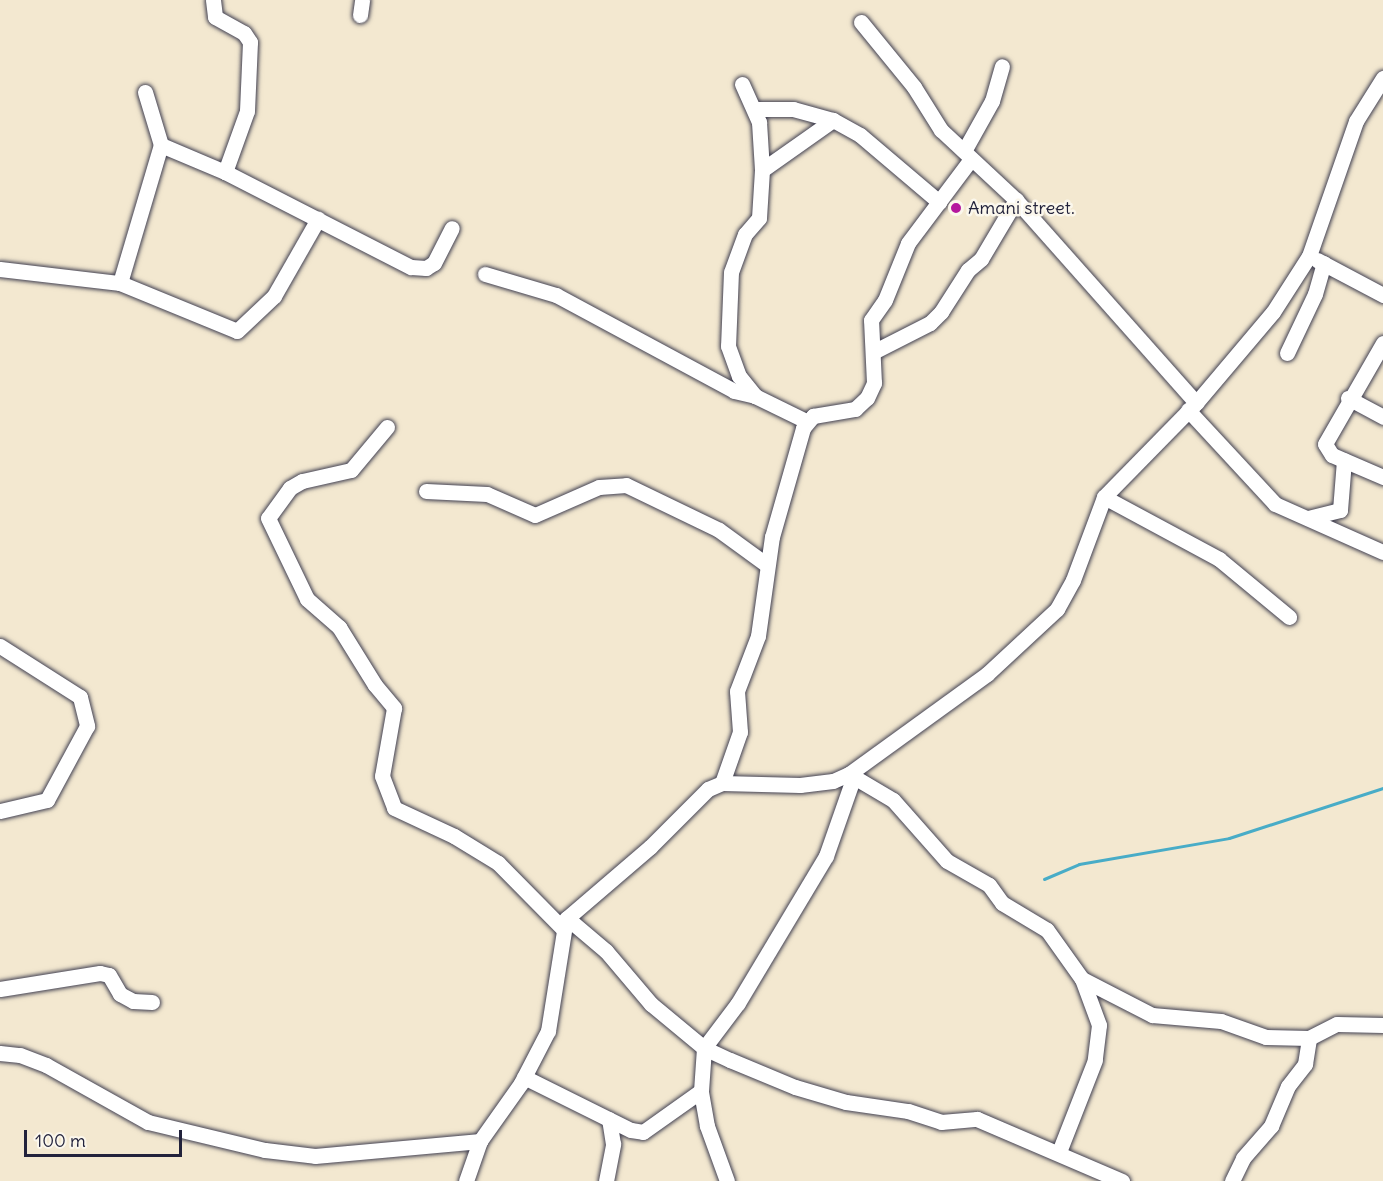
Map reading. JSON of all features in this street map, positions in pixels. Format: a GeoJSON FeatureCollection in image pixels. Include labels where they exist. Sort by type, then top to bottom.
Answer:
{"type":"FeatureCollection","features":[{"type":"Feature","properties":{"kind":"street"},"geometry":{"type":"LineString","coordinates":[[213,0],[215,17],[244,33],[250,42],[247,111],[225,172]]}},
{"type":"Feature","properties":{"kind":"street"},"geometry":{"type":"LineString","coordinates":[[861,22],[914,87],[941,130],[1016,200],[1266,496],[1383,552]]}},
{"type":"Feature","properties":{"kind":"street"},"geometry":{"type":"LineString","coordinates":[[485,274],[556,295],[644,339],[734,391],[755,396],[806,421],[861,406],[874,383],[871,320],[885,300],[908,243],[939,202],[967,155],[992,101],[1002,66]]}},
{"type":"Feature","properties":{"kind":"street"},"geometry":{"type":"LineString","coordinates":[[466,1181],[480,1141],[524,1077],[550,1022],[565,923],[650,847],[708,789],[722,783],[800,785],[851,776],[987,674],[1057,609],[1073,580],[1104,497],[1192,406],[1273,312],[1309,256],[1356,121],[1383,78]]}},
{"type":"Feature","properties":{"kind":"street"},"geometry":{"type":"LineString","coordinates":[[742,84],[754,109],[763,143],[762,170],[759,218],[745,234],[731,272],[727,326],[728,346],[739,376],[755,396]]}},
{"type":"Feature","properties":{"kind":"street"},"geometry":{"type":"LineString","coordinates":[[120,283],[161,145],[145,92]]}},
{"type":"Feature","properties":{"kind":"street"},"geometry":{"type":"LineString","coordinates":[[754,109],[793,109],[833,120],[860,135],[939,202]]}},
{"type":"Feature","properties":{"kind":"street"},"geometry":{"type":"LineString","coordinates":[[762,170],[833,120]]}},
{"type":"Feature","properties":{"kind":"street"},"geometry":{"type":"LineString","coordinates":[[161,145],[225,172],[418,269],[434,263],[452,228]]}},
{"type":"Feature","properties":{"kind":"street"},"geometry":{"type":"LineString","coordinates":[[873,352],[930,323],[941,312],[968,270],[981,259],[1016,200]]}},
{"type":"Feature","properties":{"kind":"street"},"geometry":{"type":"LineString","coordinates":[[0,269],[120,283],[237,331],[274,296],[318,219]]}},
{"type":"Feature","properties":{"kind":"street"},"geometry":{"type":"LineString","coordinates":[[1309,256],[1383,295]]}},
{"type":"Feature","properties":{"kind":"street"},"geometry":{"type":"LineString","coordinates":[[1287,354],[1315,294],[1324,263]]}},
{"type":"Feature","properties":{"kind":"street"},"geometry":{"type":"LineString","coordinates":[[1383,343],[1348,398],[1325,444],[1332,455],[1383,477]]}},
{"type":"Feature","properties":{"kind":"street"},"geometry":{"type":"LineString","coordinates":[[1348,398],[1383,417]]}},
{"type":"Feature","properties":{"kind":"street"},"geometry":{"type":"LineString","coordinates":[[722,783],[740,732],[737,691],[758,636],[780,501],[806,421]]}},
{"type":"Feature","properties":{"kind":"street"},"geometry":{"type":"LineString","coordinates":[[387,427],[351,470],[302,481],[290,488],[268,518],[307,599],[339,627],[375,685],[394,708],[382,776],[394,808],[453,836],[498,863],[565,923],[606,951],[635,990],[704,1048],[765,1076],[819,1095],[908,1111],[941,1122],[977,1119],[1059,1152],[1122,1181]]}},
{"type":"Feature","properties":{"kind":"street"},"geometry":{"type":"LineString","coordinates":[[1308,518],[1340,510],[1344,460]]}},
{"type":"Feature","properties":{"kind":"street"},"geometry":{"type":"LineString","coordinates":[[426,491],[487,494],[535,515],[599,487],[626,486],[719,530],[768,565]]}},
{"type":"Feature","properties":{"kind":"street"},"geometry":{"type":"LineString","coordinates":[[1104,497],[1219,559],[1289,617]]}},
{"type":"Feature","properties":{"kind":"street"},"geometry":{"type":"LineString","coordinates":[[0,646],[80,697],[87,726],[48,800],[0,811]]}},
{"type":"Feature","properties":{"kind":"street"},"geometry":{"type":"LineString","coordinates":[[851,776],[893,800],[947,861],[989,885],[1002,903],[1047,930],[1082,979],[1098,1025],[1095,1060],[1059,1152]]}},
{"type":"Feature","properties":{"kind":"street"},"geometry":{"type":"LineString","coordinates":[[728,1181],[707,1126],[701,1091],[704,1048],[738,1003],[826,856],[851,776]]}},
{"type":"Feature","properties":{"kind":"street"},"geometry":{"type":"LineString","coordinates":[[0,989],[100,973],[109,975],[120,993],[133,1001],[152,1002]]}},
{"type":"Feature","properties":{"kind":"street"},"geometry":{"type":"LineString","coordinates":[[1082,979],[1152,1014],[1221,1021],[1266,1037],[1309,1038],[1337,1024],[1383,1025]]}},
{"type":"Feature","properties":{"kind":"street"},"geometry":{"type":"LineString","coordinates":[[1232,1181],[1243,1158],[1271,1126],[1288,1086],[1305,1064],[1309,1038]]}},
{"type":"Feature","properties":{"kind":"street"},"geometry":{"type":"LineString","coordinates":[[0,1053],[20,1054],[46,1065],[148,1122],[265,1150],[315,1156],[480,1141]]}},
{"type":"Feature","properties":{"kind":"street"},"geometry":{"type":"LineString","coordinates":[[524,1077],[609,1119],[643,1132],[701,1091]]}},
{"type":"Feature","properties":{"kind":"street"},"geometry":{"type":"LineString","coordinates":[[606,1181],[613,1144],[609,1119]]}},
{"type":"Feature","properties":{"kind":"waterway"},"geometry":{"type":"LineString","coordinates":[[1044,879],[1079,864],[1229,838],[1383,788]]}},
{"type":"Feature","properties":{"kind":"place","name":"Amani street."},"geometry":{"type":"Point","coordinates":[956,208]}}]}
